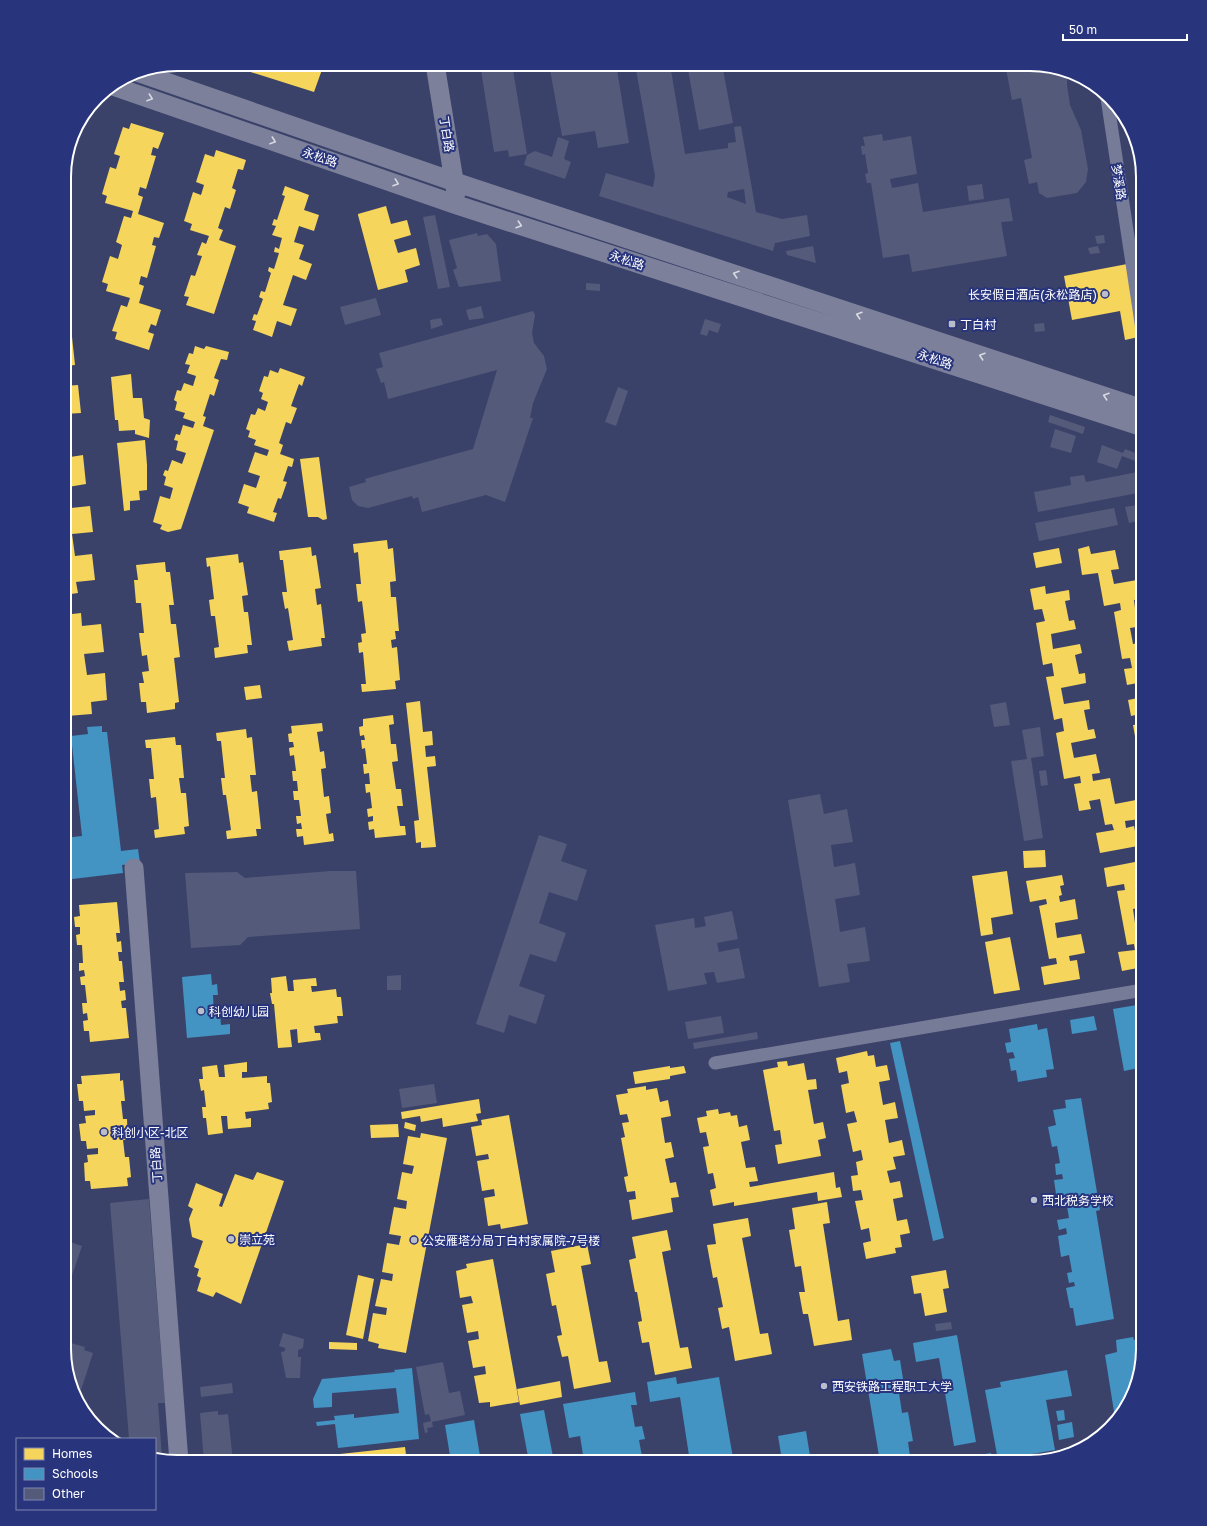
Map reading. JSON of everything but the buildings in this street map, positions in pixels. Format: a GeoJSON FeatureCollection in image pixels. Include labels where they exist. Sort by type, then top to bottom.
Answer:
{"type":"FeatureCollection","features":[{"type":"Feature","properties":{"kind":"street","name":"丁白路"},"geometry":{"type":"LineString","coordinates":[[437,71],[455,182],[457,205]]}},
{"type":"Feature","properties":{"kind":"street","name":"永松路"},"geometry":{"type":"LineString","coordinates":[[148,76],[455,182],[1136,406]]}},
{"type":"Feature","properties":{"kind":"street","name":"永松路"},"geometry":{"type":"LineString","coordinates":[[120,88],[457,205],[1136,425]]}},
{"type":"Feature","properties":{"kind":"street","name":"梦溪路"},"geometry":{"type":"LineString","coordinates":[[1107,104],[1136,291]]}},
{"type":"Feature","properties":{"kind":"street","name":"丁白路"},"geometry":{"type":"LineString","coordinates":[[134,868],[178,1455]]}},
{"type":"Feature","properties":{"kind":"street"},"geometry":{"type":"LineString","coordinates":[[715,1063],[1136,991]]}},
{"type":"Feature","properties":{"kind":"place","name":"长安假日酒店(永松路店)"},"geometry":{"type":"Point","coordinates":[1105,294]}},
{"type":"Feature","properties":{"kind":"place","name":"丁白村"},"geometry":{"type":"Point","coordinates":[952,324]}},
{"type":"Feature","properties":{"kind":"place","name":"科创幼儿园"},"geometry":{"type":"Point","coordinates":[201,1011]}},
{"type":"Feature","properties":{"kind":"place","name":"科创小区-北区"},"geometry":{"type":"Point","coordinates":[104,1132]}},
{"type":"Feature","properties":{"kind":"place","name":"西北税务学校"},"geometry":{"type":"Point","coordinates":[1034,1200]}},
{"type":"Feature","properties":{"kind":"place","name":"崇立苑"},"geometry":{"type":"Point","coordinates":[231,1239]}},
{"type":"Feature","properties":{"kind":"place","name":"公安雁塔分局丁白村家属院-7号楼"},"geometry":{"type":"Point","coordinates":[414,1240]}},
{"type":"Feature","properties":{"kind":"place","name":"西安铁路工程职工大学"},"geometry":{"type":"Point","coordinates":[824,1386]}}]}
